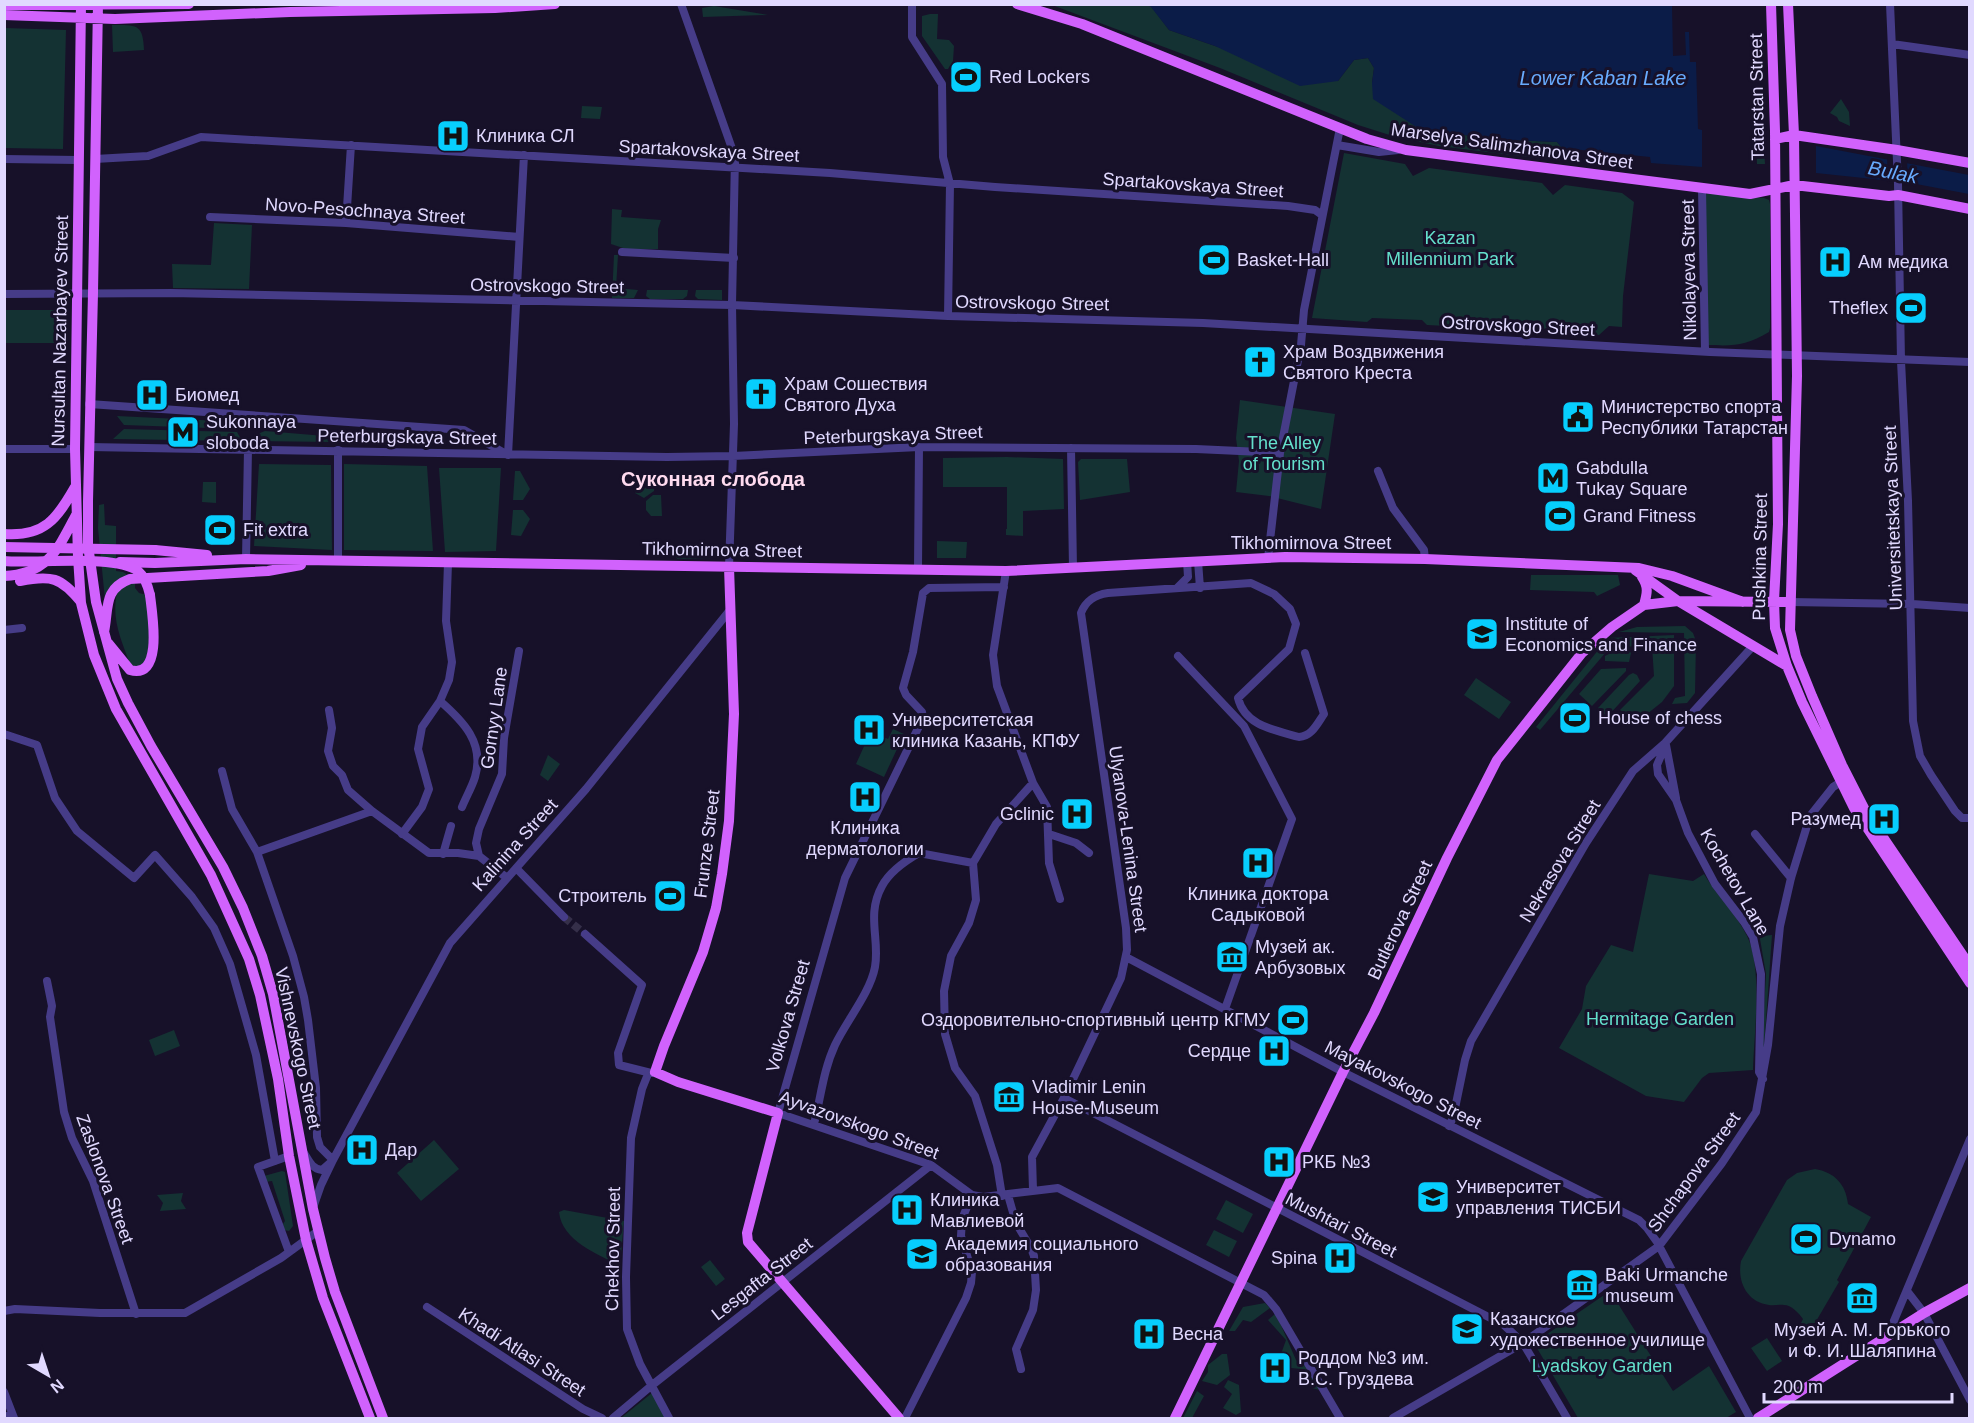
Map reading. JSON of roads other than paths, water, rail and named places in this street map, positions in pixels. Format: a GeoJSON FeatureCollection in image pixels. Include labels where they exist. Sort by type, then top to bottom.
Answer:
{"type":"FeatureCollection","features":[{"type":"Feature","properties":{"kind":"main road"},"geometry":{"type":"LineString","coordinates":[[4,15],[80,10],[98,5],[189,4]]}},
{"type":"Feature","properties":{"kind":"main road"},"geometry":{"type":"LineString","coordinates":[[4,5],[80,10],[98,19],[495,8],[555,4]]}},
{"type":"Feature","properties":{"kind":"main road","name":"Marselya Salimzhanova Street"},"geometry":{"type":"LineString","coordinates":[[1017,4],[1082,24],[1385,145],[1406,150],[1750,195],[1775,188]]}},
{"type":"Feature","properties":{"kind":"main road"},"geometry":{"type":"LineString","coordinates":[[1038,4],[1074,15],[1397,142],[1593,169],[1755,188],[1775,188],[1794,184],[1889,196],[1898,190],[1970,209]]}},
{"type":"Feature","properties":{"kind":"main road","name":"Tatarstan Street"},"geometry":{"type":"LineString","coordinates":[[1771,4],[1775,188]]}},
{"type":"Feature","properties":{"kind":"main road","name":"Tatarstan Street"},"geometry":{"type":"LineString","coordinates":[[1788,4],[1794,184]]}},
{"type":"Feature","properties":{"kind":"main road","name":"Nursultan Nazarbayev Street"},"geometry":{"type":"LineString","coordinates":[[98,5],[87,544],[104,637]]}},
{"type":"Feature","properties":{"kind":"main road","name":"Nursultan Nazarbayev Street"},"geometry":{"type":"LineString","coordinates":[[80,10],[75,487],[81,603],[94,655]]}},
{"type":"Feature","properties":{"kind":"main road"},"geometry":{"type":"LineString","coordinates":[[1775,139],[1794,135],[1970,163]]}},
{"type":"Feature","properties":{"kind":"main road","name":"Pushkina Street"},"geometry":{"type":"LineString","coordinates":[[1794,184],[1795,496],[1790,630],[1796,656],[1842,765],[1881,836],[1970,966]]}},
{"type":"Feature","properties":{"kind":"main road","name":"Pushkina Street"},"geometry":{"type":"LineString","coordinates":[[1775,188],[1778,524],[1775,628],[1786,666],[1802,702],[1869,834],[1970,983]]}},
{"type":"Feature","properties":{"kind":"main road"},"geometry":{"type":"LineString","coordinates":[[4,534],[25,534],[40,530],[50,523],[60,511],[75,487]]}},
{"type":"Feature","properties":{"kind":"main road"},"geometry":{"type":"LineString","coordinates":[[4,576],[29,572],[44,565],[55,554],[76,515]]}},
{"type":"Feature","properties":{"kind":"main road"},"geometry":{"type":"LineString","coordinates":[[4,547],[155,550],[246,559]]}},
{"type":"Feature","properties":{"kind":"main road","name":"Tikhomirnova Street"},"geometry":{"type":"LineString","coordinates":[[246,559],[1006,571],[1268,558],[1425,559],[1634,570],[1672,576],[1743,602]]}},
{"type":"Feature","properties":{"kind":"main road"},"geometry":{"type":"LineString","coordinates":[[4,561],[155,563],[246,559]]}},
{"type":"Feature","properties":{"kind":"main road"},"geometry":{"type":"LineString","coordinates":[[117,562],[137,570],[147,585],[150,595],[153,650],[150,663],[139,671],[130,670],[104,637],[110,593],[122,582],[130,579],[268,571],[321,561]]}},
{"type":"Feature","properties":{"kind":"main road"},"geometry":{"type":"LineString","coordinates":[[729,567],[730,610]]}},
{"type":"Feature","properties":{"kind":"main road"},"geometry":{"type":"LineString","coordinates":[[1634,570],[1678,601],[1786,666]]}},
{"type":"Feature","properties":{"kind":"main road"},"geometry":{"type":"LineString","coordinates":[[1634,570],[1647,585],[1644,605]]}},
{"type":"Feature","properties":{"kind":"main road"},"geometry":{"type":"LineString","coordinates":[[4,582],[51,578],[67,586],[81,603]]}},
{"type":"Feature","properties":{"kind":"main road","name":"Butlerova Street"},"geometry":{"type":"LineString","coordinates":[[1175,1419],[1343,1072],[1374,1013],[1476,797],[1497,760],[1582,653],[1612,627],[1644,605],[1678,601],[1790,602]]}},
{"type":"Feature","properties":{"kind":"main road","name":"Frunze Street"},"geometry":{"type":"LineString","coordinates":[[652,1073],[703,952],[716,908],[722,874],[729,821],[734,714],[730,610]]}},
{"type":"Feature","properties":{"kind":"main road","name":"Vishnevskogo Street"},"geometry":{"type":"LineString","coordinates":[[104,637],[117,679],[128,703],[223,867],[243,908],[262,956],[273,994],[318,1231],[334,1292],[383,1419]]}},
{"type":"Feature","properties":{"kind":"main road","name":"Vishnevskogo Street"},"geometry":{"type":"LineString","coordinates":[[94,655],[116,710],[211,875],[249,959],[260,995],[278,1079],[306,1240],[323,1298],[369,1419]]}},
{"type":"Feature","properties":{"kind":"main road","name":"Ayvazovskogo Street"},"geometry":{"type":"LineString","coordinates":[[652,1073],[778,1113]]}},
{"type":"Feature","properties":{"kind":"main road","name":"Volkova Street"},"geometry":{"type":"LineString","coordinates":[[778,1113],[747,1233],[748,1242],[899,1419]]}},
{"type":"Feature","properties":{"kind":"main road"},"geometry":{"type":"LineString","coordinates":[[1758,1419],[1924,1313],[1970,1288]]}},
{"type":"Feature","properties":{"kind":"street"},"geometry":{"type":"LineString","coordinates":[[681,4],[733,145],[736,168],[732,305],[733,456],[729,567]]}},
{"type":"Feature","properties":{"kind":"street"},"geometry":{"type":"LineString","coordinates":[[912,4],[912,37],[942,84],[943,157],[950,184],[948,316]]}},
{"type":"Feature","properties":{"kind":"street","name":"Universitetskaya Street"},"geometry":{"type":"LineString","coordinates":[[1890,4],[1897,153],[1901,361],[1912,604],[1913,721],[1920,756],[1931,776],[1955,812],[1962,818],[1970,818]]}},
{"type":"Feature","properties":{"kind":"street"},"geometry":{"type":"LineString","coordinates":[[1892,44],[1970,55]]}},
{"type":"Feature","properties":{"kind":"street"},"geometry":{"type":"LineString","coordinates":[[1268,558],[1280,453],[1322,215],[1340,128]]}},
{"type":"Feature","properties":{"kind":"street","name":"Spartakovskaya Street"},"geometry":{"type":"LineString","coordinates":[[95,159],[148,156],[201,137],[871,176],[950,184],[1288,207],[1315,210],[1322,215]]}},
{"type":"Feature","properties":{"kind":"street"},"geometry":{"type":"LineString","coordinates":[[346,223],[351,145]]}},
{"type":"Feature","properties":{"kind":"street"},"geometry":{"type":"LineString","coordinates":[[1337,145],[1378,152],[1406,150]]}},
{"type":"Feature","properties":{"kind":"street"},"geometry":{"type":"LineString","coordinates":[[508,454],[524,155]]}},
{"type":"Feature","properties":{"kind":"street"},"geometry":{"type":"LineString","coordinates":[[4,159],[78,160]]}},
{"type":"Feature","properties":{"kind":"street","name":"Nikolayeva Street"},"geometry":{"type":"LineString","coordinates":[[1702,189],[1705,351]]}},
{"type":"Feature","properties":{"kind":"street","name":"Novo-Pesochnaya Street"},"geometry":{"type":"LineString","coordinates":[[210,217],[346,223],[519,237]]}},
{"type":"Feature","properties":{"kind":"street"},"geometry":{"type":"LineString","coordinates":[[622,252],[734,258]]}},
{"type":"Feature","properties":{"kind":"street","name":"Ostrovskogo Street"},"geometry":{"type":"LineString","coordinates":[[4,294],[171,292],[732,305],[948,316],[1303,327],[1796,356],[1970,362]]}},
{"type":"Feature","properties":{"kind":"street","name":"Peterburgskaya Street"},"geometry":{"type":"LineString","coordinates":[[89,404],[464,430],[508,454]]}},
{"type":"Feature","properties":{"kind":"street","name":"Peterburgskaya Street"},"geometry":{"type":"LineString","coordinates":[[89,447],[733,456],[919,447],[1196,449],[1280,453]]}},
{"type":"Feature","properties":{"kind":"street"},"geometry":{"type":"LineString","coordinates":[[918,570],[919,447]]}},
{"type":"Feature","properties":{"kind":"street"},"geometry":{"type":"LineString","coordinates":[[1071,448],[1073,568]]}},
{"type":"Feature","properties":{"kind":"street"},"geometry":{"type":"LineString","coordinates":[[4,449],[75,449]]}},
{"type":"Feature","properties":{"kind":"street"},"geometry":{"type":"LineString","coordinates":[[246,559],[249,449]]}},
{"type":"Feature","properties":{"kind":"street"},"geometry":{"type":"LineString","coordinates":[[338,450],[338,561]]}},
{"type":"Feature","properties":{"kind":"street"},"geometry":{"type":"LineString","coordinates":[[1378,471],[1393,508],[1424,550],[1425,559]]}},
{"type":"Feature","properties":{"kind":"street"},"geometry":{"type":"LineString","coordinates":[[1192,561],[1200,588],[1251,584],[1274,594],[1290,609],[1296,624],[1289,649],[1238,698],[1240,708],[1262,727],[1299,737],[1305,736],[1313,730],[1324,714],[1305,653]]}},
{"type":"Feature","properties":{"kind":"street"},"geometry":{"type":"LineString","coordinates":[[1175,589],[1188,578],[1192,561]]}},
{"type":"Feature","properties":{"kind":"street"},"geometry":{"type":"LineString","coordinates":[[402,834],[422,807],[429,789],[418,749],[422,728],[440,701],[449,680],[452,662],[446,621],[448,563]]}},
{"type":"Feature","properties":{"kind":"street"},"geometry":{"type":"LineString","coordinates":[[1006,571],[993,655],[997,686],[1033,783],[1047,807],[1049,863],[1060,899]]}},
{"type":"Feature","properties":{"kind":"street","name":"Volkova Street"},"geometry":{"type":"LineString","coordinates":[[778,1113],[845,878],[923,718],[922,712],[906,695],[903,688],[913,652],[923,593],[929,588],[1004,587]]}},
{"type":"Feature","properties":{"kind":"street","name":"Ulyanova-Lenina Street"},"geometry":{"type":"LineString","coordinates":[[1034,1190],[1032,1157],[1064,1098],[1120,978],[1126,957],[1126,928],[1081,613],[1084,605],[1096,595],[1200,588]]}},
{"type":"Feature","properties":{"kind":"street"},"geometry":{"type":"LineString","coordinates":[[1790,602],[1912,604],[1970,608]]}},
{"type":"Feature","properties":{"kind":"street","name":"Kalinina Street"},"geometry":{"type":"LineString","coordinates":[[313,1209],[333,1160],[450,943],[586,789],[730,610]]}},
{"type":"Feature","properties":{"kind":"street"},"geometry":{"type":"LineString","coordinates":[[4,630],[22,628]]}},
{"type":"Feature","properties":{"kind":"street","name":"Nekrasova Street"},"geometry":{"type":"LineString","coordinates":[[1449,1126],[1461,1089],[1465,1060],[1473,1038],[1586,843],[1633,771],[1665,743],[1753,646]]}},
{"type":"Feature","properties":{"kind":"street","name":"Gornyy Lane"},"geometry":{"type":"LineString","coordinates":[[479,856],[476,843],[479,829],[502,774],[504,738],[519,651]]}},
{"type":"Feature","properties":{"kind":"street"},"geometry":{"type":"LineString","coordinates":[[1178,656],[1244,726],[1292,819],[1225,1009]]}},
{"type":"Feature","properties":{"kind":"street"},"geometry":{"type":"LineString","coordinates":[[440,701],[463,721],[473,739],[478,759],[475,776],[462,807]]}},
{"type":"Feature","properties":{"kind":"street"},"geometry":{"type":"LineString","coordinates":[[329,710],[332,729],[328,751],[333,766],[342,775],[348,790],[372,811],[429,853],[479,856],[507,878]]}},
{"type":"Feature","properties":{"kind":"street"},"geometry":{"type":"LineString","coordinates":[[4,734],[37,745],[55,798],[77,831],[134,878],[155,855],[192,897],[214,928],[230,964],[256,1055],[275,1161]]}},
{"type":"Feature","properties":{"kind":"street"},"geometry":{"type":"LineString","coordinates":[[1665,743],[1676,800]]}},
{"type":"Feature","properties":{"kind":"street","name":"Kochetov Lane"},"geometry":{"type":"LineString","coordinates":[[1665,743],[1656,770],[1662,783],[1676,800],[1688,833],[1715,884],[1744,921],[1753,937],[1761,974],[1759,1072],[1763,1079]]}},
{"type":"Feature","properties":{"kind":"street"},"geometry":{"type":"LineString","coordinates":[[222,771],[232,809],[257,852],[293,956],[304,997],[316,1088],[317,1137],[320,1148],[333,1160],[322,1170],[317,1169],[312,1166],[302,1148]]}},
{"type":"Feature","properties":{"kind":"street","name":"Shchapova Street"},"geometry":{"type":"LineString","coordinates":[[1394,1419],[1523,1343],[1659,1246],[1722,1163],[1756,1112],[1763,1079],[1780,926],[1791,878],[1810,816],[1833,787],[1841,782]]}},
{"type":"Feature","properties":{"kind":"street"},"geometry":{"type":"LineString","coordinates":[[1021,1369],[1016,1348],[1033,1310],[1036,1290],[1034,1256],[1016,1223],[1005,1196],[975,1096],[955,1068],[945,1034],[944,991],[951,956],[969,923],[976,900],[973,863],[996,824],[1033,783]]}},
{"type":"Feature","properties":{"kind":"street"},"geometry":{"type":"LineString","coordinates":[[257,852],[372,811]]}},
{"type":"Feature","properties":{"kind":"street"},"geometry":{"type":"LineString","coordinates":[[442,854],[451,826]]}},
{"type":"Feature","properties":{"kind":"street"},"geometry":{"type":"LineString","coordinates":[[1049,834],[1076,843],[1089,854]]}},
{"type":"Feature","properties":{"kind":"street"},"geometry":{"type":"LineString","coordinates":[[1755,834],[1791,878]]}},
{"type":"Feature","properties":{"kind":"street"},"geometry":{"type":"LineString","coordinates":[[814,1124],[826,1068],[835,1045],[867,988],[875,967],[873,911],[882,885],[901,863],[919,853],[973,863]]}},
{"type":"Feature","properties":{"kind":"street"},"geometry":{"type":"LineString","coordinates":[[516,868],[564,917]]}},
{"type":"Feature","properties":{"kind":"street"},"geometry":{"type":"LineString","coordinates":[[585,934],[642,985],[618,1053],[619,1065],[652,1073]]}},
{"type":"Feature","properties":{"kind":"street","name":"Mayakovskogo Street"},"geometry":{"type":"LineString","coordinates":[[1126,957],[1343,1072],[1638,1220],[1647,1228],[1659,1246],[1750,1419]]}},
{"type":"Feature","properties":{"kind":"street","name":"Zaslonova Street"},"geometry":{"type":"LineString","coordinates":[[47,981],[64,1112],[72,1137],[93,1181],[136,1314]]}},
{"type":"Feature","properties":{"kind":"street","name":"Chekhov Street"},"geometry":{"type":"LineString","coordinates":[[652,1073],[642,1089],[631,1138],[626,1277],[627,1329],[640,1364],[669,1419]]}},
{"type":"Feature","properties":{"kind":"street","name":"Mushtari Street"},"geometry":{"type":"LineString","coordinates":[[1064,1098],[1504,1325],[1523,1343],[1567,1419]]}},
{"type":"Feature","properties":{"kind":"street","name":"Ayvazovskogo Street"},"geometry":{"type":"LineString","coordinates":[[778,1113],[931,1165],[972,1195]]}},
{"type":"Feature","properties":{"kind":"street"},"geometry":{"type":"LineString","coordinates":[[1888,1336],[1970,1139]]}},
{"type":"Feature","properties":{"kind":"street"},"geometry":{"type":"LineString","coordinates":[[289,1252],[258,1167],[290,1156]]}},
{"type":"Feature","properties":{"kind":"street","name":"Lesgafta Street"},"geometry":{"type":"LineString","coordinates":[[613,1419],[651,1386],[931,1165]]}},
{"type":"Feature","properties":{"kind":"street"},"geometry":{"type":"LineString","coordinates":[[905,1419],[966,1298],[971,1283],[972,1272],[961,1236],[962,1219],[972,1195],[1005,1196],[1058,1188],[1264,1296],[1276,1309],[1340,1419]]}},
{"type":"Feature","properties":{"kind":"street"},"geometry":{"type":"LineString","coordinates":[[4,1311],[15,1309],[136,1314],[185,1313],[289,1252],[318,1231]]}},
{"type":"Feature","properties":{"kind":"street"},"geometry":{"type":"LineString","coordinates":[[1906,1291],[1924,1313],[1970,1400]]}},
{"type":"Feature","properties":{"kind":"street","name":"Khadi Atlasi Street"},"geometry":{"type":"LineString","coordinates":[[427,1307],[579,1407],[602,1419]]}},
{"type":"Feature","properties":{"kind":"street"},"geometry":{"type":"LineString","coordinates":[[4,1392],[13,1416],[5,1419]]}},
{"type":"Feature","properties":{"kind":"water","name":"Lower Kaban Lake"},"geometry":{"type":"Polygon","coordinates":[[[1147,5],[1672,5],[1673,56],[1686,55],[1685,32],[1689,32],[1690,62],[1696,62],[1698,129],[1702,130],[1702,167],[1651,163],[1650,157],[1562,148],[1557,142],[1491,139],[1418,128],[1373,99],[1374,68],[1368,58],[1354,60],[1338,81],[1300,86],[1215,46],[1169,30],[1147,5]]]}},
{"type":"Feature","properties":{"kind":"water","name":"Bulak"},"geometry":{"type":"Polygon","coordinates":[[[1816,146],[1969,175],[1969,194],[1911,183],[1816,173],[1816,146]]]}},
{"type":"Feature","properties":{"kind":"tunnel"},"geometry":{"type":"LineString","coordinates":[[564,917],[585,934]]}},
{"type":"Feature","properties":{"kind":"place","name":"Red Lockers"},"geometry":{"type":"Point","coordinates":[966,77]}},
{"type":"Feature","properties":{"kind":"place","name":"Клиника СЛ"},"geometry":{"type":"Point","coordinates":[453,136]}},
{"type":"Feature","properties":{"kind":"place","name":"Basket-Hall"},"geometry":{"type":"Point","coordinates":[1214,260]}},
{"type":"Feature","properties":{"kind":"place","name":"Ам медика"},"geometry":{"type":"Point","coordinates":[1835,262]}},
{"type":"Feature","properties":{"kind":"place","name":"Theflex"},"geometry":{"type":"Point","coordinates":[1911,308]}},
{"type":"Feature","properties":{"kind":"place","name":"Храм Воздвижения Святого Креста"},"geometry":{"type":"Point","coordinates":[1260,362]}},
{"type":"Feature","properties":{"kind":"place","name":"Храм Сошествия Святого Духа"},"geometry":{"type":"Point","coordinates":[761,394]}},
{"type":"Feature","properties":{"kind":"place","name":"Биомед"},"geometry":{"type":"Point","coordinates":[152,395]}},
{"type":"Feature","properties":{"kind":"place","name":"Министерство спорта Республики Татарстан"},"geometry":{"type":"Point","coordinates":[1578,417]}},
{"type":"Feature","properties":{"kind":"place","name":"Sukonnaya sloboda"},"geometry":{"type":"Point","coordinates":[183,432]}},
{"type":"Feature","properties":{"kind":"place","name":"Gabdulla Tukay Square"},"geometry":{"type":"Point","coordinates":[1553,478]}},
{"type":"Feature","properties":{"kind":"place","name":"Grand Fitness"},"geometry":{"type":"Point","coordinates":[1560,516]}},
{"type":"Feature","properties":{"kind":"place","name":"Fit extra"},"geometry":{"type":"Point","coordinates":[220,530]}},
{"type":"Feature","properties":{"kind":"place","name":"Institute of Economics and Finance"},"geometry":{"type":"Point","coordinates":[1482,634]}},
{"type":"Feature","properties":{"kind":"place","name":"House of chess"},"geometry":{"type":"Point","coordinates":[1575,718]}},
{"type":"Feature","properties":{"kind":"place","name":"Университетская клиника Казань, КПФУ"},"geometry":{"type":"Point","coordinates":[869,730]}},
{"type":"Feature","properties":{"kind":"place","name":"Клиника дерматологии"},"geometry":{"type":"Point","coordinates":[865,797]}},
{"type":"Feature","properties":{"kind":"place","name":"Gclinic"},"geometry":{"type":"Point","coordinates":[1077,814]}},
{"type":"Feature","properties":{"kind":"place","name":"Разумед"},"geometry":{"type":"Point","coordinates":[1884,819]}},
{"type":"Feature","properties":{"kind":"place","name":"Клиника доктора Садыковой"},"geometry":{"type":"Point","coordinates":[1258,863]}},
{"type":"Feature","properties":{"kind":"place","name":"Строитель"},"geometry":{"type":"Point","coordinates":[670,896]}},
{"type":"Feature","properties":{"kind":"place","name":"Музей ак. Арбузовых"},"geometry":{"type":"Point","coordinates":[1232,957]}},
{"type":"Feature","properties":{"kind":"place","name":"Оздоровительно-спортивный центр КГМУ"},"geometry":{"type":"Point","coordinates":[1293,1020]}},
{"type":"Feature","properties":{"kind":"place","name":"Сердце"},"geometry":{"type":"Point","coordinates":[1274,1051]}},
{"type":"Feature","properties":{"kind":"place","name":"Vladimir Lenin House-Museum"},"geometry":{"type":"Point","coordinates":[1009,1097]}},
{"type":"Feature","properties":{"kind":"place","name":"Дар"},"geometry":{"type":"Point","coordinates":[362,1150]}},
{"type":"Feature","properties":{"kind":"place","name":"РКБ №3"},"geometry":{"type":"Point","coordinates":[1279,1162]}},
{"type":"Feature","properties":{"kind":"place","name":"Университет управления ТИСБИ"},"geometry":{"type":"Point","coordinates":[1433,1197]}},
{"type":"Feature","properties":{"kind":"place","name":"Клиника Мавлиевой"},"geometry":{"type":"Point","coordinates":[907,1210]}},
{"type":"Feature","properties":{"kind":"place","name":"Dynamo"},"geometry":{"type":"Point","coordinates":[1806,1239]}},
{"type":"Feature","properties":{"kind":"place","name":"Академия социального образования"},"geometry":{"type":"Point","coordinates":[922,1254]}},
{"type":"Feature","properties":{"kind":"place","name":"Spina"},"geometry":{"type":"Point","coordinates":[1340,1258]}},
{"type":"Feature","properties":{"kind":"place","name":"Baki Urmanche museum"},"geometry":{"type":"Point","coordinates":[1582,1285]}},
{"type":"Feature","properties":{"kind":"place","name":"Музей А. М. Горького и Ф. И. Шаляпина"},"geometry":{"type":"Point","coordinates":[1862,1298]}},
{"type":"Feature","properties":{"kind":"place","name":"Казанское художественное училище"},"geometry":{"type":"Point","coordinates":[1467,1329]}},
{"type":"Feature","properties":{"kind":"place","name":"Весна"},"geometry":{"type":"Point","coordinates":[1149,1334]}},
{"type":"Feature","properties":{"kind":"place","name":"Роддом №3 им. В.С. Груздева"},"geometry":{"type":"Point","coordinates":[1275,1368]}},
{"type":"Feature","properties":{"kind":"district","name":"Суконная слобода"},"geometry":{"type":"Point","coordinates":[713,479]}},
{"type":"Feature","properties":{"kind":"park label","name":"Kazan Millennium Park"},"geometry":{"type":"Point","coordinates":[1450,248]}},
{"type":"Feature","properties":{"kind":"park label","name":"The Alley of Tourism"},"geometry":{"type":"Point","coordinates":[1284,453]}},
{"type":"Feature","properties":{"kind":"park label","name":"Hermitage Garden"},"geometry":{"type":"Point","coordinates":[1660,1019]}},
{"type":"Feature","properties":{"kind":"park label","name":"Lyadskoy Garden"},"geometry":{"type":"Point","coordinates":[1602,1366]}}]}
